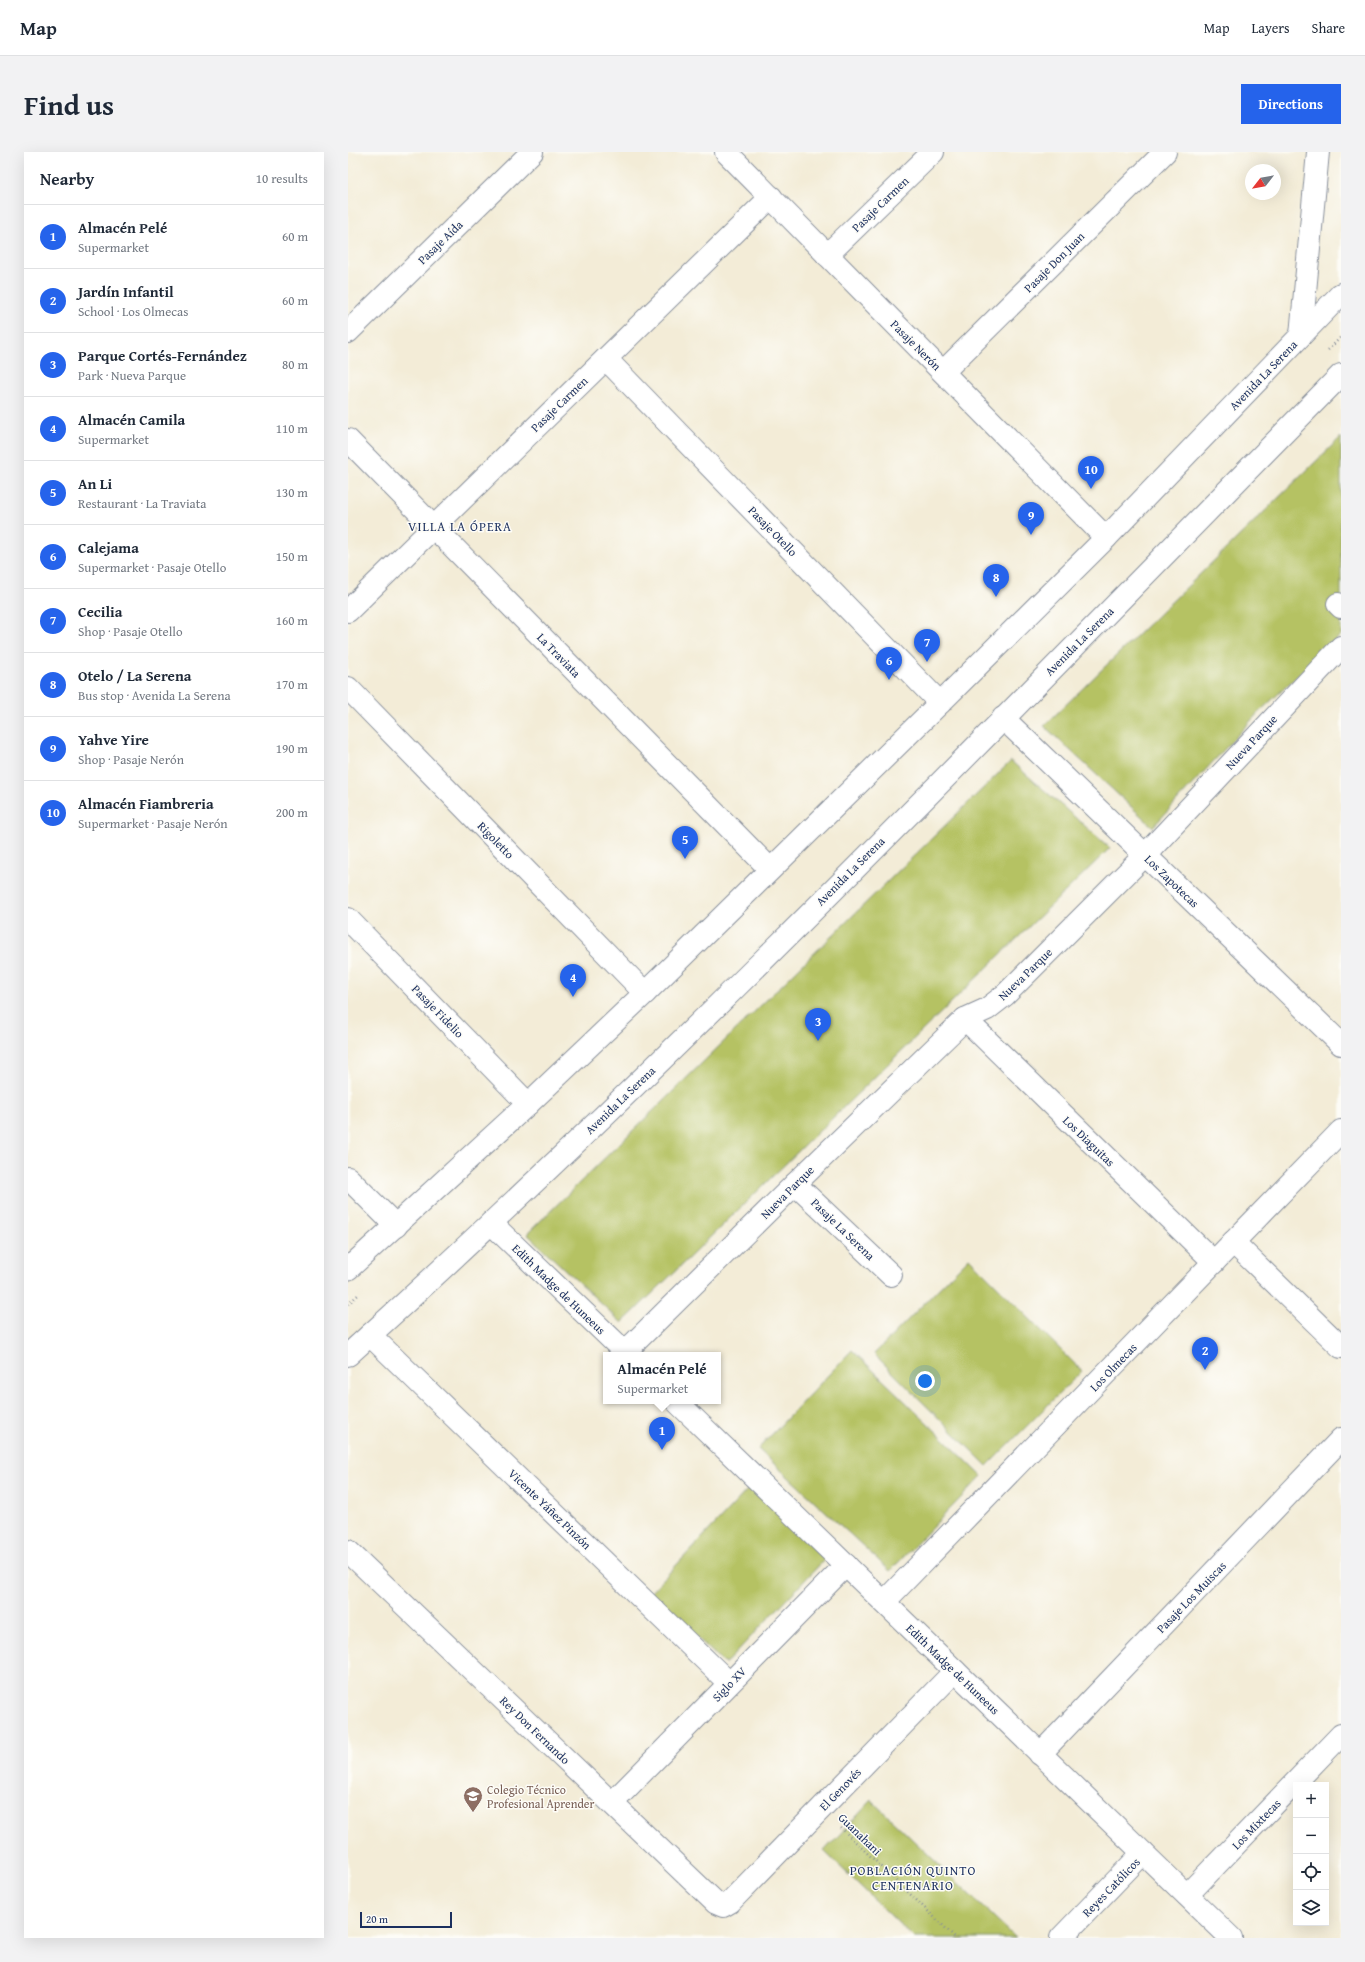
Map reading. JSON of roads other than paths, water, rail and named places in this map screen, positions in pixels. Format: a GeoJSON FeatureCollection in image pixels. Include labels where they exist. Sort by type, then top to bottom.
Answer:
{"type":"FeatureCollection","features":[{"type":"Feature","properties":{"kind":"street","name":"Pasaje Aída"},"geometry":{"type":"LineString","coordinates":[[348,332],[532,152]]}},
{"type":"Feature","properties":{"kind":"street","name":"Pasaje Nerón"},"geometry":{"type":"LineString","coordinates":[[726,152],[1106,538]]}},
{"type":"Feature","properties":{"kind":"street","name":"Pasaje Carmen"},"geometry":{"type":"LineString","coordinates":[[827,255],[933,152]]}},
{"type":"Feature","properties":{"kind":"street","name":"Pasaje Don Juan"},"geometry":{"type":"LineString","coordinates":[[943,372],[1165,152]]}},
{"type":"Feature","properties":{"kind":"street","name":"Avenida La Serena"},"geometry":{"type":"LineString","coordinates":[[1301,335],[1318,152]]}},
{"type":"Feature","properties":{"kind":"street","name":"Pasaje Carmen"},"geometry":{"type":"LineString","coordinates":[[348,611],[770,197]]}},
{"type":"Feature","properties":{"kind":"street","name":"Avenida La Serena"},"geometry":{"type":"LineString","coordinates":[[348,1269],[528,1104],[645,992],[940,703],[1106,538],[1341,294]]}},
{"type":"Feature","properties":{"kind":"street","name":"Pasaje Otello"},"geometry":{"type":"LineString","coordinates":[[606,358],[940,703]]}},
{"type":"Feature","properties":{"kind":"street","name":"Avenida La Serena"},"geometry":{"type":"LineString","coordinates":[[348,1355],[491,1223],[655,1067],[1003,718],[1341,375]]}},
{"type":"Feature","properties":{"kind":"street","name":"La Traviata"},"geometry":{"type":"LineString","coordinates":[[348,440],[770,869]]}},
{"type":"Feature","properties":{"kind":"street","name":"Nueva Parque"},"geometry":{"type":"LineString","coordinates":[[628,1352],[795,1184],[965,1019],[987,1008],[1005,995],[1145,855],[1341,647]]}},
{"type":"Feature","properties":{"kind":"street","name":"Rigoletto"},"geometry":{"type":"LineString","coordinates":[[348,688],[645,992]]}},
{"type":"Feature","properties":{"kind":"street","name":"Los Zapotecas"},"geometry":{"type":"LineString","coordinates":[[1003,718],[1341,1044]]}},
{"type":"Feature","properties":{"kind":"street","name":"Pasaje Fidelio"},"geometry":{"type":"LineString","coordinates":[[348,919],[528,1104]]}},
{"type":"Feature","properties":{"kind":"street","name":"Los Diaguitas"},"geometry":{"type":"LineString","coordinates":[[965,1019],[1214,1262]]}},
{"type":"Feature","properties":{"kind":"street","name":"Los Olmecas"},"geometry":{"type":"LineString","coordinates":[[884,1602],[1341,1131]]}},
{"type":"Feature","properties":{"kind":"street"},"geometry":{"type":"LineString","coordinates":[[348,1178],[396,1226]]}},
{"type":"Feature","properties":{"kind":"street","name":"Pasaje La Serena"},"geometry":{"type":"LineString","coordinates":[[795,1184],[891,1275]]}},
{"type":"Feature","properties":{"kind":"street","name":"Edith Madge de Huneeus"},"geometry":{"type":"LineString","coordinates":[[491,1223],[624,1352]]}},
{"type":"Feature","properties":{"kind":"street"},"geometry":{"type":"LineString","coordinates":[[1233,1242],[1341,1347]]}},
{"type":"Feature","properties":{"kind":"street","name":"Vicente Yáñez Pinzón"},"geometry":{"type":"LineString","coordinates":[[370,1335],[730,1683]]}},
{"type":"Feature","properties":{"kind":"street","name":"Edith Madge de Huneeus"},"geometry":{"type":"LineString","coordinates":[[679,1404],[1231,1938]]}},
{"type":"Feature","properties":{"kind":"street","name":"Pasaje Los Muiscas"},"geometry":{"type":"LineString","coordinates":[[1040,1754],[1341,1439]]}},
{"type":"Feature","properties":{"kind":"street","name":"Rey Don Fernando"},"geometry":{"type":"LineString","coordinates":[[348,1551],[716,1903],[723,1906]]}},
{"type":"Feature","properties":{"kind":"street","name":"Siglo XV"},"geometry":{"type":"LineString","coordinates":[[612,1803],[846,1565]]}},
{"type":"Feature","properties":{"kind":"street","name":"El Genovés"},"geometry":{"type":"LineString","coordinates":[[723,1906],[730,1902],[955,1671]]}},
{"type":"Feature","properties":{"kind":"street","name":"Los Mixtecas"},"geometry":{"type":"LineString","coordinates":[[1187,1895],[1341,1735]]}},
{"type":"Feature","properties":{"kind":"street","name":"Reyes Católicos"},"geometry":{"type":"LineString","coordinates":[[1061,1938],[1143,1853]]}},
{"type":"Feature","properties":{"kind":"place","name":"Almacén Fiambreria"},"geometry":{"type":"Point","coordinates":[1091,489]}},
{"type":"Feature","properties":{"kind":"place","name":"Yahve Yire"},"geometry":{"type":"Point","coordinates":[1031,535]}},
{"type":"Feature","properties":{"kind":"place","name":"Otelo / La Serena"},"geometry":{"type":"Point","coordinates":[996,597]}},
{"type":"Feature","properties":{"kind":"place","name":"Cecilia"},"geometry":{"type":"Point","coordinates":[927,662]}},
{"type":"Feature","properties":{"kind":"place","name":"Calejama"},"geometry":{"type":"Point","coordinates":[889,680]}},
{"type":"Feature","properties":{"kind":"place","name":"An Li"},"geometry":{"type":"Point","coordinates":[685,859]}},
{"type":"Feature","properties":{"kind":"place","name":"Almacén Camila"},"geometry":{"type":"Point","coordinates":[573,997]}},
{"type":"Feature","properties":{"kind":"place","name":"Parque Cortés-Fernández"},"geometry":{"type":"Point","coordinates":[818,1041]}},
{"type":"Feature","properties":{"kind":"place","name":"Jardín Infantil"},"geometry":{"type":"Point","coordinates":[1205,1370]}},
{"type":"Feature","properties":{"kind":"place","name":"Almacén Pelé"},"geometry":{"type":"Point","coordinates":[662,1450]}},
{"type":"Feature","properties":{"kind":"place","name":"Colegio Técnico Profesional Aprender"},"geometry":{"type":"Point","coordinates":[473,1813]}},
{"type":"Feature","properties":{"kind":"district","name":"VILLA LA ÓPERA"},"geometry":{"type":"Point","coordinates":[460,526]}},
{"type":"Feature","properties":{"kind":"district","name":"POBLACIÓN QUINTO CENTENARIO"},"geometry":{"type":"Point","coordinates":[913,1878]}}]}
